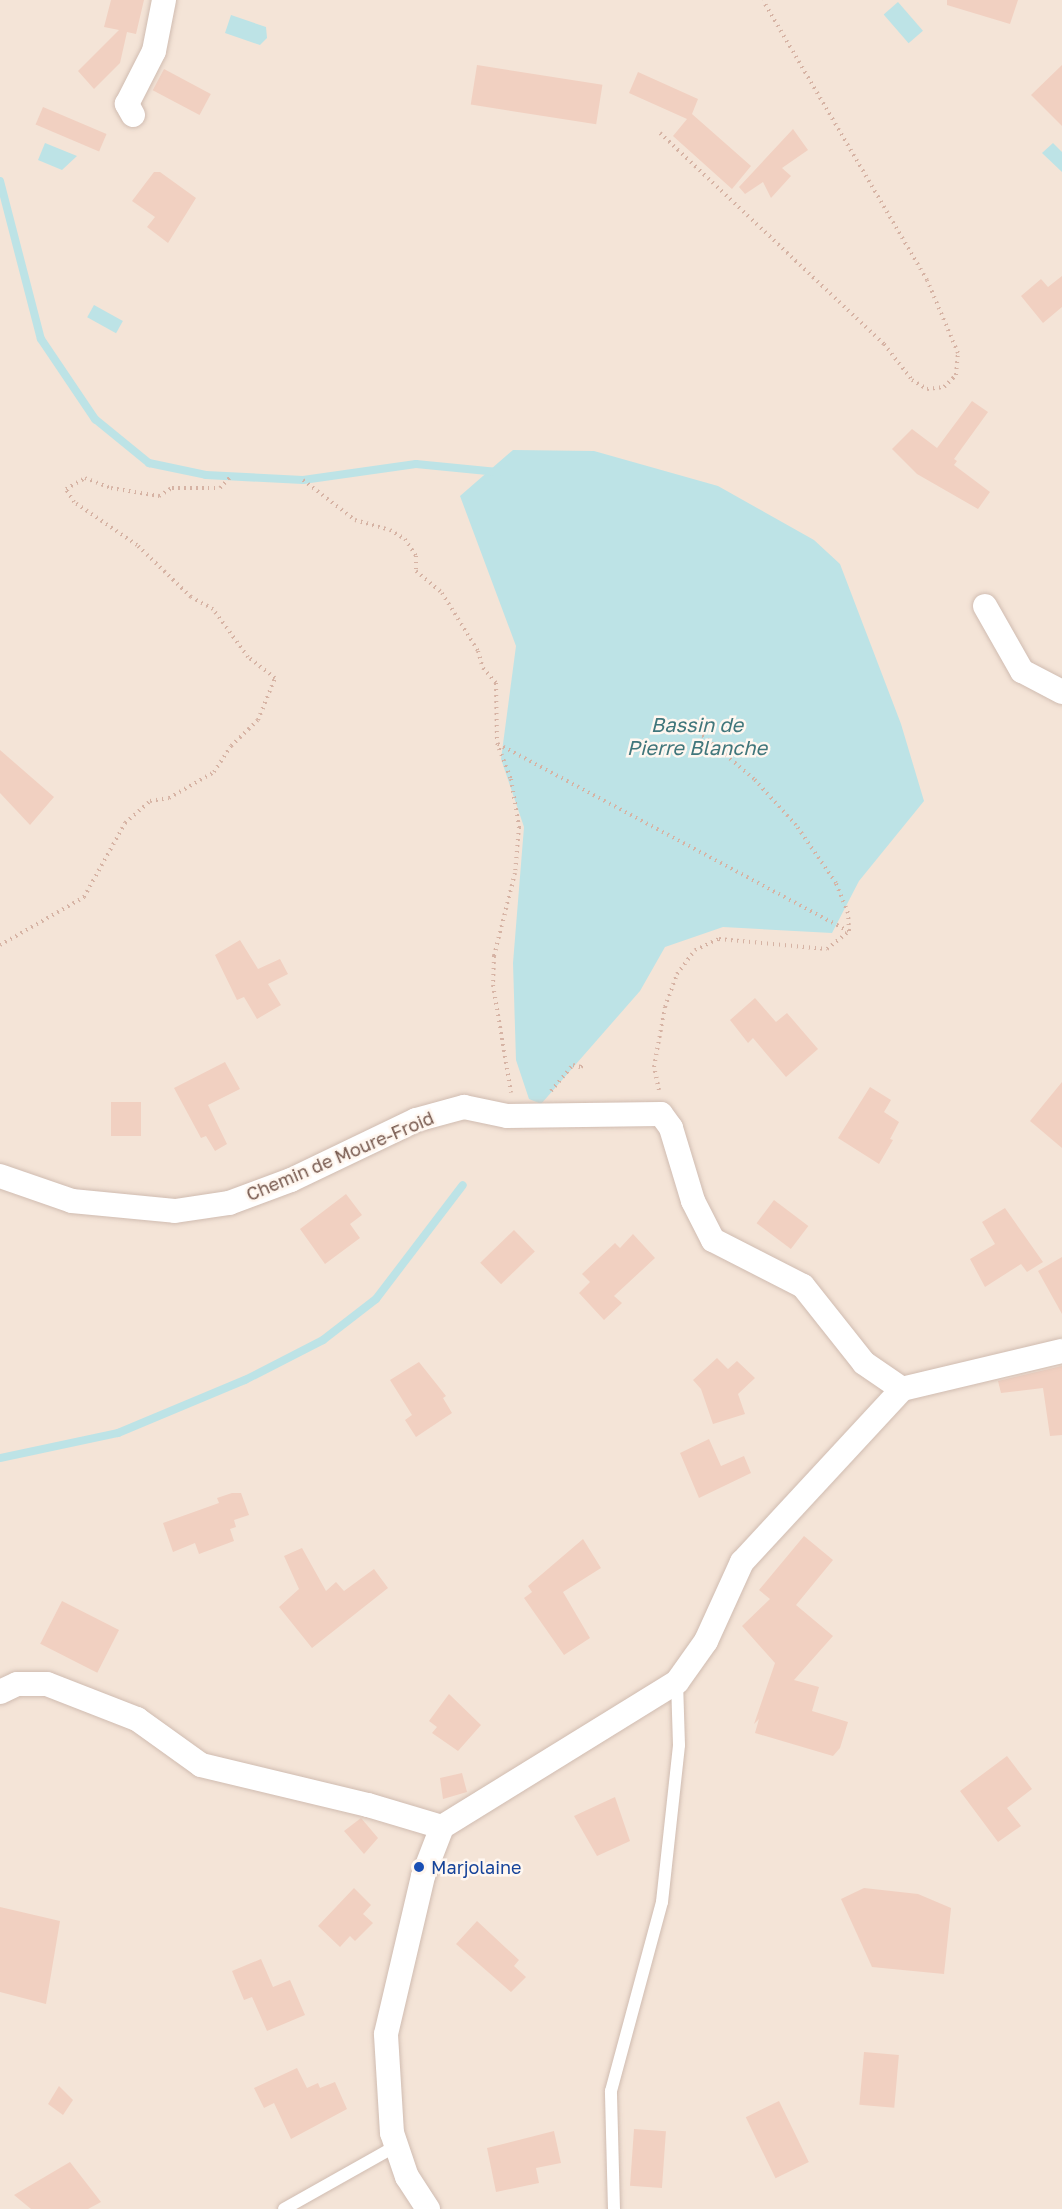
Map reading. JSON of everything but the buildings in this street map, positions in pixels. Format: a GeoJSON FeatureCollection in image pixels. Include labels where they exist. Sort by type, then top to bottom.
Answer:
{"type":"FeatureCollection","features":[{"type":"Feature","properties":{"kind":"street"},"geometry":{"type":"LineString","coordinates":[[133,114],[127,104],[154,51],[164,0]]}},
{"type":"Feature","properties":{"kind":"street"},"geometry":{"type":"LineString","coordinates":[[985,606],[1022,670],[1062,692]]}},
{"type":"Feature","properties":{"kind":"street","name":"Chemin de Moure-Froid"},"geometry":{"type":"LineString","coordinates":[[0,1176],[72,1201],[175,1211],[229,1203],[280,1184],[416,1120],[465,1107],[507,1116],[661,1114]]}},
{"type":"Feature","properties":{"kind":"street"},"geometry":{"type":"LineString","coordinates":[[661,1114],[671,1128],[693,1201],[713,1240],[803,1286],[864,1364],[902,1389]]}},
{"type":"Feature","properties":{"kind":"street"},"geometry":{"type":"LineString","coordinates":[[428,2209],[407,2177],[392,2133],[386,2034],[423,1876],[442,1827],[676,1682],[706,1641],[742,1562],[902,1389],[1062,1351]]}},
{"type":"Feature","properties":{"kind":"street"},"geometry":{"type":"LineString","coordinates":[[0,1692],[17,1684],[47,1684],[137,1719],[201,1765],[368,1805],[442,1827]]}},
{"type":"Feature","properties":{"kind":"lane"},"geometry":{"type":"LineString","coordinates":[[614,2209],[612,2091],[662,1902],[679,1745],[676,1682]]}},
{"type":"Feature","properties":{"kind":"lane"},"geometry":{"type":"LineString","coordinates":[[284,2209],[396,2146]]}},
{"type":"Feature","properties":{"kind":"path"},"geometry":{"type":"LineString","coordinates":[[660,133],[875,336],[912,380],[927,389],[944,387],[956,375],[958,353],[927,280],[763,0]]}},
{"type":"Feature","properties":{"kind":"path"},"geometry":{"type":"LineString","coordinates":[[0,945],[84,897],[125,823],[150,801],[169,798],[214,772],[231,746],[258,720],[274,678],[248,657],[213,609],[191,597],[137,545],[74,502],[66,489],[85,478],[111,488],[159,496],[172,488],[220,488],[231,476]]}},
{"type":"Feature","properties":{"kind":"path"},"geometry":{"type":"LineString","coordinates":[[303,480],[355,520],[390,530],[405,539],[416,556],[416,571],[442,593],[499,693],[497,743],[511,779],[519,827],[515,873],[494,956],[493,985],[512,1089],[507,1116]]}},
{"type":"Feature","properties":{"kind":"path"},"geometry":{"type":"LineString","coordinates":[[688,723],[754,779],[796,825],[836,883],[848,913],[849,931]]}},
{"type":"Feature","properties":{"kind":"path"},"geometry":{"type":"LineString","coordinates":[[497,743],[849,931]]}},
{"type":"Feature","properties":{"kind":"path"},"geometry":{"type":"LineString","coordinates":[[661,1114],[663,1104],[654,1067],[665,1007],[677,974],[695,950],[719,939],[827,949],[849,931]]}},
{"type":"Feature","properties":{"kind":"path"},"geometry":{"type":"LineString","coordinates":[[573,1065],[581,1067],[585,1064]]}},
{"type":"Feature","properties":{"kind":"shaded area"},"geometry":{"type":"Polygon","coordinates":[[[0,0],[1062,0],[1062,2209],[0,2209],[0,0]]]}},
{"type":"Feature","properties":{"kind":"water"},"geometry":{"type":"Polygon","coordinates":[[[898,2],[923,31],[909,43],[884,14],[898,2]]]}},
{"type":"Feature","properties":{"kind":"water"},"geometry":{"type":"Polygon","coordinates":[[[231,15],[266,27],[267,38],[260,45],[225,33],[231,15]]]}},
{"type":"Feature","properties":{"kind":"water"},"geometry":{"type":"Polygon","coordinates":[[[45,143],[77,156],[62,170],[38,160],[45,143]]]}},
{"type":"Feature","properties":{"kind":"water"},"geometry":{"type":"Polygon","coordinates":[[[1053,143],[1062,152],[1062,172],[1042,153],[1053,143]]]}},
{"type":"Feature","properties":{"kind":"water"},"geometry":{"type":"Polygon","coordinates":[[[94,305],[123,321],[116,333],[87,317],[94,305]]]}},
{"type":"Feature","properties":{"kind":"water","name":"Bassin de Pierre Blanche"},"geometry":{"type":"Polygon","coordinates":[[[513,450],[594,451],[718,486],[814,540],[840,564],[901,724],[924,801],[859,881],[832,933],[723,927],[665,947],[640,991],[541,1104],[529,1099],[516,1060],[513,963],[524,827],[501,759],[516,646],[460,496],[513,450]]]}},
{"type":"Feature","properties":{"kind":"waterway"},"geometry":{"type":"LineString","coordinates":[[0,181],[41,339],[95,419],[149,463],[206,475],[303,480],[416,464],[498,472]]}},
{"type":"Feature","properties":{"kind":"waterway"},"geometry":{"type":"LineString","coordinates":[[0,1458],[118,1433],[245,1380],[323,1340],[376,1299],[463,1185]]}},
{"type":"Feature","properties":{"kind":"place","name":"Marjolaine"},"geometry":{"type":"Point","coordinates":[419,1867]}}]}
